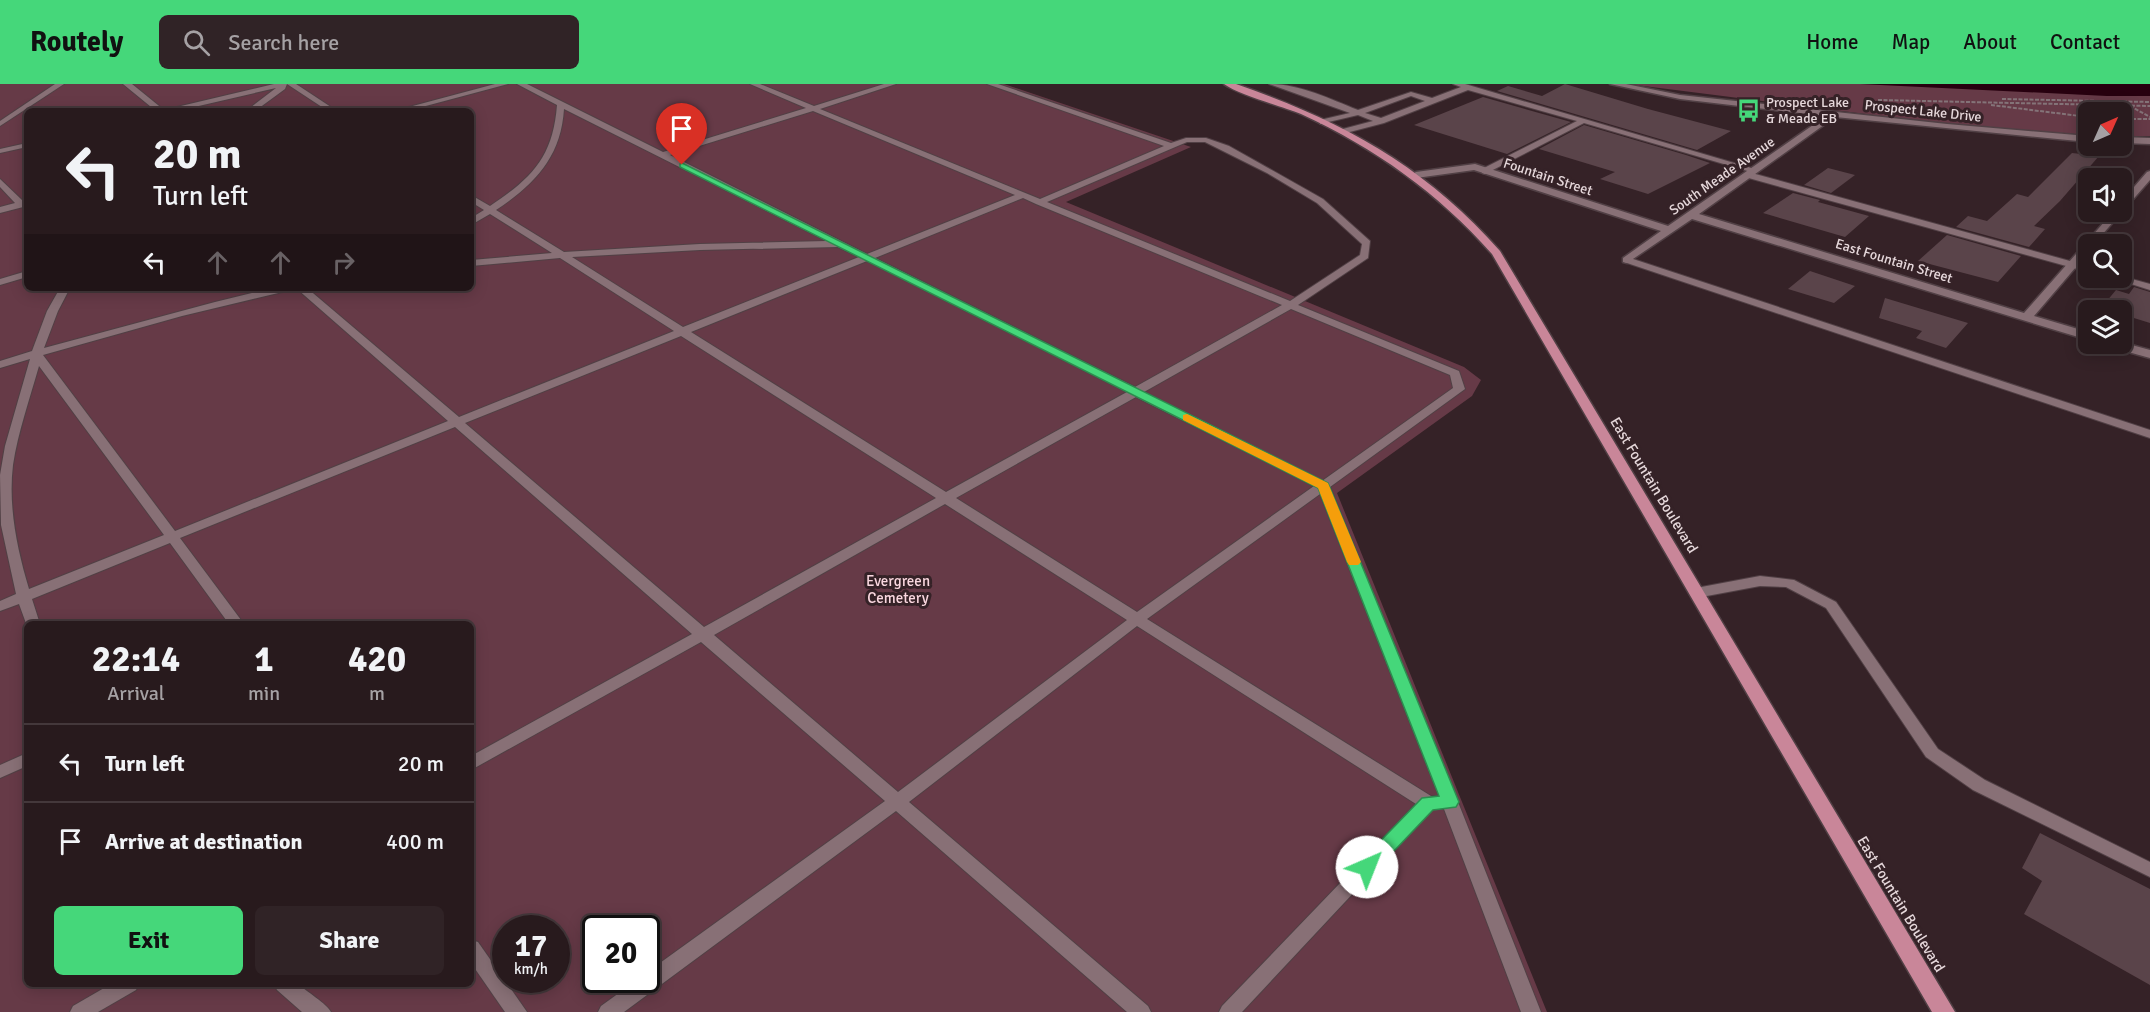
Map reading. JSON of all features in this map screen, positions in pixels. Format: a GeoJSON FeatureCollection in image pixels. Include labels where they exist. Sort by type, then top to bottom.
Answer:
{"type":"FeatureCollection","features":[{"type":"Feature","properties":{"kind":"main road","name":"East Fountain Boulevard"},"geometry":{"type":"LineString","coordinates":[[1235,85],[1323,122],[1416,175],[1453,205],[1477,229],[1496,253],[1944,1012]]}},
{"type":"Feature","properties":{"kind":"street","name":"Prospect Lake Drive"},"geometry":{"type":"LineString","coordinates":[[1614,84],[1680,97],[1947,128],[2078,138]]}},
{"type":"Feature","properties":{"kind":"street","name":"South Meade Avenue"},"geometry":{"type":"LineString","coordinates":[[1627,260],[1834,114]]}},
{"type":"Feature","properties":{"kind":"street"},"geometry":{"type":"LineString","coordinates":[[2132,140],[2150,141]]}},
{"type":"Feature","properties":{"kind":"street","name":"Fountain Street"},"geometry":{"type":"LineString","coordinates":[[1416,175],[1475,168],[1669,230]]}},
{"type":"Feature","properties":{"kind":"street"},"geometry":{"type":"LineString","coordinates":[[2132,195],[2150,174]]}},
{"type":"Feature","properties":{"kind":"street","name":"East Fountain Street"},"geometry":{"type":"LineString","coordinates":[[1692,215],[2078,333]]}},
{"type":"Feature","properties":{"kind":"street"},"geometry":{"type":"LineString","coordinates":[[2098,234],[2109,222]]}},
{"type":"Feature","properties":{"kind":"street"},"geometry":{"type":"LineString","coordinates":[[2026,317],[2078,257]]}},
{"type":"Feature","properties":{"kind":"street"},"geometry":{"type":"LineString","coordinates":[[2132,349],[2150,354]]}},
{"type":"Feature","properties":{"kind":"lane"},"geometry":{"type":"LineString","coordinates":[[0,124],[60,84]]}},
{"type":"Feature","properties":{"kind":"lane"},"geometry":{"type":"LineString","coordinates":[[128,84],[157,108]]}},
{"type":"Feature","properties":{"kind":"lane"},"geometry":{"type":"LineString","coordinates":[[254,108],[287,84]]}},
{"type":"Feature","properties":{"kind":"lane"},"geometry":{"type":"LineString","coordinates":[[180,108],[287,84],[328,108]]}},
{"type":"Feature","properties":{"kind":"lane"},"geometry":{"type":"LineString","coordinates":[[410,108],[504,84]]}},
{"type":"Feature","properties":{"kind":"lane"},"geometry":{"type":"LineString","coordinates":[[520,84],[1323,486],[1450,802],[1531,1012]]}},
{"type":"Feature","properties":{"kind":"lane"},"geometry":{"type":"LineString","coordinates":[[608,1012],[898,801],[1137,619],[1459,389],[1455,373],[754,84]]}},
{"type":"Feature","properties":{"kind":"lane"},"geometry":{"type":"LineString","coordinates":[[663,155],[892,84]]}},
{"type":"Feature","properties":{"kind":"lane"},"geometry":{"type":"LineString","coordinates":[[991,84],[1171,146]]}},
{"type":"Feature","properties":{"kind":"lane"},"geometry":{"type":"LineString","coordinates":[[1273,84],[1304,92],[1381,121]]}},
{"type":"Feature","properties":{"kind":"lane"},"geometry":{"type":"LineString","coordinates":[[1457,84],[1751,173],[2078,267]]}},
{"type":"Feature","properties":{"kind":"lane"},"geometry":{"type":"LineString","coordinates":[[1342,132],[1381,121],[1468,87]]}},
{"type":"Feature","properties":{"kind":"lane"},"geometry":{"type":"LineString","coordinates":[[1323,122],[1358,113],[1411,94],[1433,101]]}},
{"type":"Feature","properties":{"kind":"lane"},"geometry":{"type":"LineString","coordinates":[[474,220],[534,175],[543,164],[558,135],[561,104]]}},
{"type":"Feature","properties":{"kind":"lane"},"geometry":{"type":"LineString","coordinates":[[1485,171],[1583,121]]}},
{"type":"Feature","properties":{"kind":"lane"},"geometry":{"type":"LineString","coordinates":[[474,762],[1289,306],[1365,256],[1366,243],[1320,201],[1270,171],[1206,140],[1186,141],[1171,146],[1039,202]]}},
{"type":"Feature","properties":{"kind":"lane"},"geometry":{"type":"LineString","coordinates":[[0,151],[24,145]]}},
{"type":"Feature","properties":{"kind":"lane"},"geometry":{"type":"LineString","coordinates":[[0,182],[24,204]]}},
{"type":"Feature","properties":{"kind":"lane"},"geometry":{"type":"LineString","coordinates":[[0,606],[1022,195]]}},
{"type":"Feature","properties":{"kind":"lane"},"geometry":{"type":"LineString","coordinates":[[474,200],[1428,803],[1450,802]]}},
{"type":"Feature","properties":{"kind":"lane"},"geometry":{"type":"LineString","coordinates":[[0,210],[24,204]]}},
{"type":"Feature","properties":{"kind":"lane"},"geometry":{"type":"LineString","coordinates":[[474,263],[702,246],[841,244]]}},
{"type":"Feature","properties":{"kind":"lane"},"geometry":{"type":"LineString","coordinates":[[1627,260],[2150,434]]}},
{"type":"Feature","properties":{"kind":"lane"},"geometry":{"type":"LineString","coordinates":[[0,282],[24,275]]}},
{"type":"Feature","properties":{"kind":"lane"},"geometry":{"type":"LineString","coordinates":[[2132,282],[2150,286]]}},
{"type":"Feature","properties":{"kind":"lane"},"geometry":{"type":"LineString","coordinates":[[32,621],[23,597],[8,528],[4,469],[36,354],[63,291]]}},
{"type":"Feature","properties":{"kind":"lane"},"geometry":{"type":"LineString","coordinates":[[0,365],[212,304],[273,291]]}},
{"type":"Feature","properties":{"kind":"lane"},"geometry":{"type":"LineString","coordinates":[[304,291],[1142,1012]]}},
{"type":"Feature","properties":{"kind":"lane"},"geometry":{"type":"LineString","coordinates":[[36,354],[235,621]]}},
{"type":"Feature","properties":{"kind":"lane"},"geometry":{"type":"LineString","coordinates":[[1696,592],[1760,581],[1790,583],[1831,605],[1932,753],[1979,785],[2150,870]]}},
{"type":"Feature","properties":{"kind":"lane"},"geometry":{"type":"LineString","coordinates":[[0,772],[24,760]]}},
{"type":"Feature","properties":{"kind":"lane"},"geometry":{"type":"LineString","coordinates":[[1229,1012],[1428,803]]}},
{"type":"Feature","properties":{"kind":"lane"},"geometry":{"type":"LineString","coordinates":[[474,952],[518,1012]]}},
{"type":"Feature","properties":{"kind":"lane"},"geometry":{"type":"LineString","coordinates":[[80,1012],[124,987]]}},
{"type":"Feature","properties":{"kind":"lane"},"geometry":{"type":"LineString","coordinates":[[287,987],[308,1005],[321,1012]]}},
{"type":"Feature","properties":{"kind":"path"},"geometry":{"type":"LineString","coordinates":[[1872,99],[2078,104]]}},
{"type":"Feature","properties":{"kind":"path"},"geometry":{"type":"LineString","coordinates":[[2002,99],[2150,104]]}},
{"type":"Feature","properties":{"kind":"path"},"geometry":{"type":"LineString","coordinates":[[1974,103],[2078,117]]}},
{"type":"Feature","properties":{"kind":"path"},"geometry":{"type":"LineString","coordinates":[[2132,105],[2150,104]]}},
{"type":"Feature","properties":{"kind":"path"},"geometry":{"type":"LineString","coordinates":[[2132,107],[2150,118]]}},
{"type":"Feature","properties":{"kind":"path"},"geometry":{"type":"LineString","coordinates":[[2132,119],[2150,118]]}},
{"type":"Feature","properties":{"kind":"green space","name":"Evergreen Cemetery"},"geometry":{"type":"Polygon","coordinates":[[[0,84],[1004,84],[1191,147],[1066,202],[1464,367],[1481,380],[1472,396],[1337,493],[1547,1012],[0,1012],[0,84]]]}},
{"type":"Feature","properties":{"kind":"green space"},"geometry":{"type":"Polygon","coordinates":[[[1628,84],[2150,84],[2150,136],[2132,136],[2132,102],[2078,102],[2078,134],[1961,126],[1628,84]]]}},
{"type":"Feature","properties":{"kind":"shaded area"},"geometry":{"type":"Polygon","coordinates":[[[1860,84],[2150,84],[2150,96],[2107,96],[1860,84]]]}},
{"type":"Feature","properties":{"kind":"building"},"geometry":{"type":"Polygon","coordinates":[[[1565,84],[1731,131],[1697,150],[1497,91],[1508,86],[1542,96],[1565,84]]]}},
{"type":"Feature","properties":{"kind":"building"},"geometry":{"type":"Polygon","coordinates":[[[1483,97],[1571,122],[1507,154],[1414,125],[1483,97]]]}},
{"type":"Feature","properties":{"kind":"building"},"geometry":{"type":"Polygon","coordinates":[[[1584,125],[1710,163],[1648,194],[1600,179],[1615,172],[1539,149],[1584,125]]]}},
{"type":"Feature","properties":{"kind":"building"},"geometry":{"type":"Polygon","coordinates":[[[2072,153],[2078,154],[2078,156],[2099,156],[2089,168],[2078,168],[2078,180],[2034,226],[2045,229],[2029,247],[1956,227],[1968,216],[1987,221],[2017,194],[2028,197],[2072,153]]]}},
{"type":"Feature","properties":{"kind":"building"},"geometry":{"type":"Polygon","coordinates":[[[1828,168],[1855,175],[1831,193],[1804,185],[1828,168]]]}},
{"type":"Feature","properties":{"kind":"building"},"geometry":{"type":"Polygon","coordinates":[[[1793,193],[1869,216],[1845,237],[1763,213],[1793,193]]]}},
{"type":"Feature","properties":{"kind":"building"},"geometry":{"type":"Polygon","coordinates":[[[1947,235],[2021,256],[1998,282],[1918,261],[1947,235]]]}},
{"type":"Feature","properties":{"kind":"building"},"geometry":{"type":"Polygon","coordinates":[[[1810,271],[1855,286],[1834,303],[1788,289],[1810,271]]]}},
{"type":"Feature","properties":{"kind":"building"},"geometry":{"type":"Polygon","coordinates":[[[2134,287],[2150,292],[2150,323],[2132,317],[2132,300],[2108,300],[2116,290],[2129,294],[2134,287]]]}},
{"type":"Feature","properties":{"kind":"building"},"geometry":{"type":"Polygon","coordinates":[[[1885,298],[1968,323],[1946,348],[1916,338],[1922,331],[1879,318],[1885,298]]]}},
{"type":"Feature","properties":{"kind":"building"},"geometry":{"type":"Polygon","coordinates":[[[2040,833],[2150,889],[2150,985],[2024,914],[2042,881],[2022,868],[2040,833]]]}},
{"type":"Feature","properties":{"kind":"slow traffic"},"geometry":{"type":"LineString","coordinates":[[1187,418],[1323,486],[1354,562]]}},
{"type":"Feature","properties":{"kind":"place","name":"Prospect Lake & Meade EB"},"geometry":{"type":"Point","coordinates":[1748,110]}},
{"type":"Feature","properties":{"kind":"route"},"geometry":{"type":"LineString","coordinates":[[682,165],[1323,486],[1450,802],[1428,803],[1367,867]]}}]}
